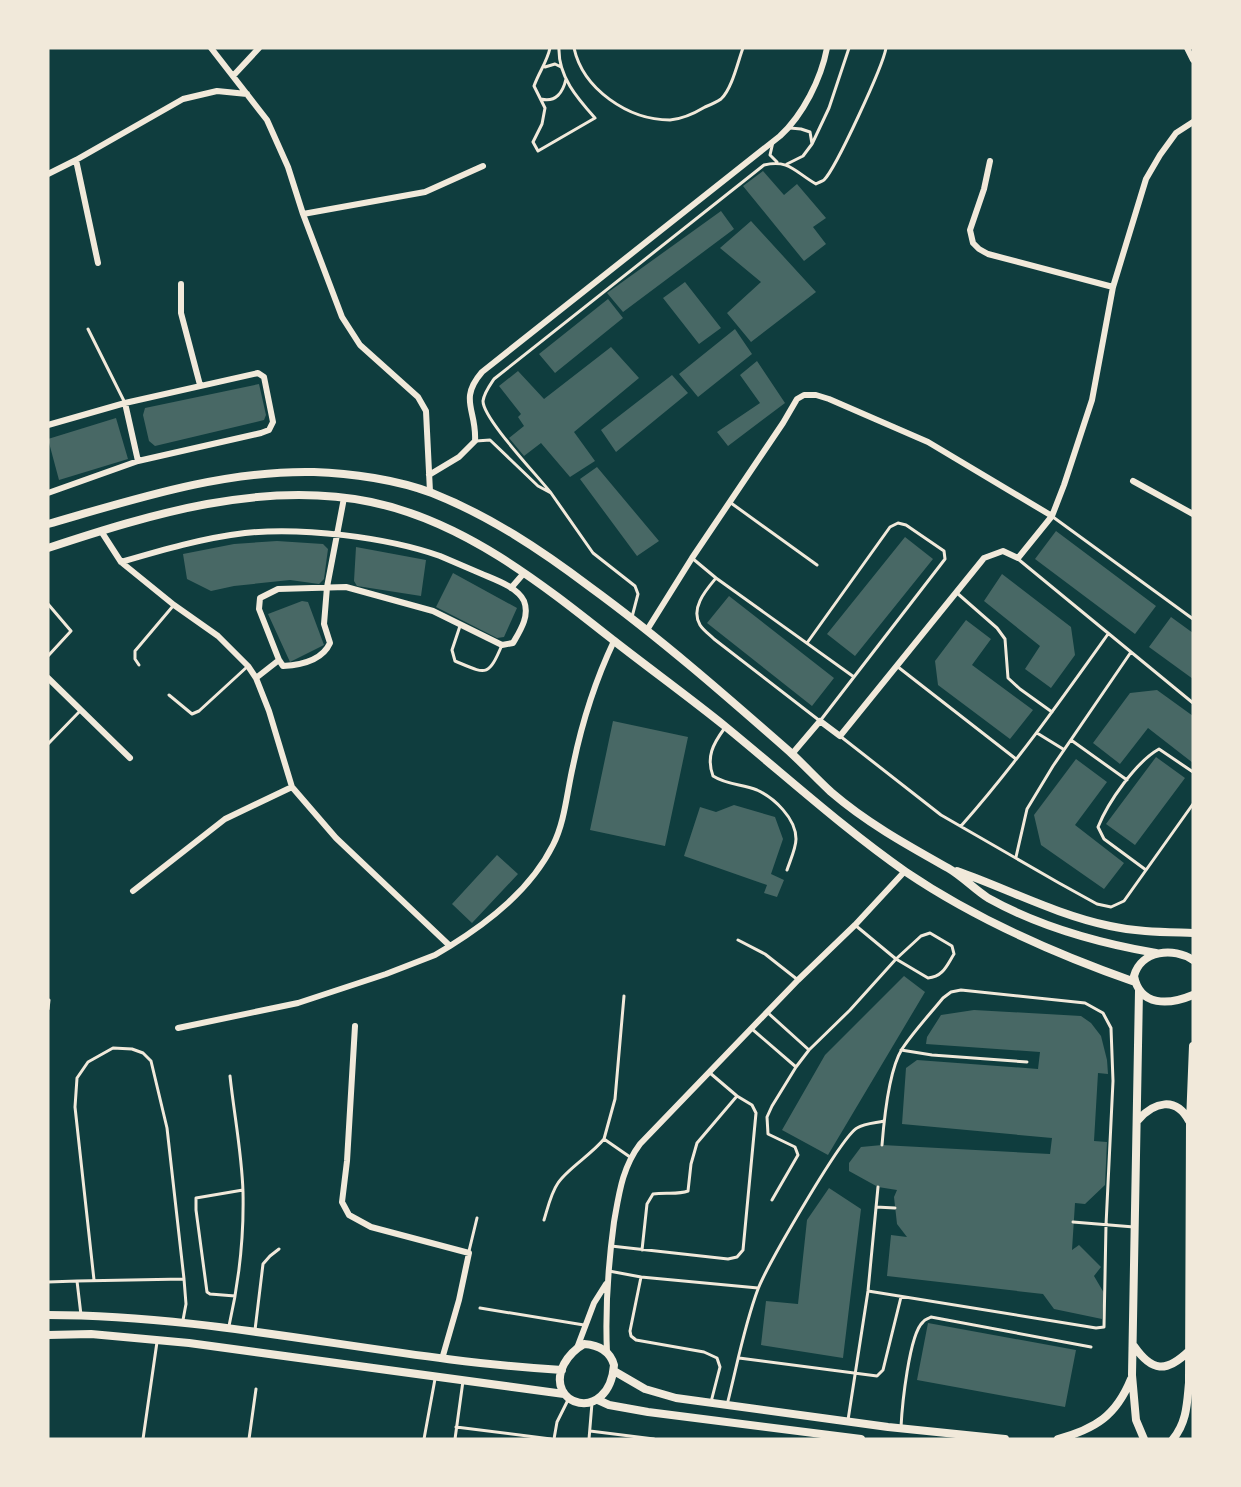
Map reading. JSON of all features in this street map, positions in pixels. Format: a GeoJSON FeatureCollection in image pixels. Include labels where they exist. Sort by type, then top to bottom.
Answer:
{"type":"FeatureCollection","features":[{"type":"Feature","properties":{"kind":"main road"},"geometry":{"type":"LineString","coordinates":[[48,524],[196,484],[258,473],[316,472],[354,476],[401,484],[430,492],[479,515],[541,550],[647,630],[792,754],[831,792],[875,826],[951,869],[986,896],[1059,929],[1102,943],[1156,953],[1193,952]]}},
{"type":"Feature","properties":{"kind":"main road"},"geometry":{"type":"LineString","coordinates":[[48,548],[159,515],[208,504],[258,497],[344,498],[407,510],[449,527],[524,573],[726,727],[820,806],[905,871],[984,919],[1137,987],[1147,998],[1171,1002],[1193,995]]}},
{"type":"Feature","properties":{"kind":"main road"},"geometry":{"type":"LineString","coordinates":[[951,869],[992,883],[1035,902],[1110,926],[1193,933]]}},
{"type":"Feature","properties":{"kind":"main road"},"geometry":{"type":"LineString","coordinates":[[1137,987],[1134,976],[1136,968],[1141,961],[1156,953]]}},
{"type":"Feature","properties":{"kind":"main road"},"geometry":{"type":"LineString","coordinates":[[1183,953],[1193,960]]}},
{"type":"Feature","properties":{"kind":"street"},"geometry":{"type":"LineString","coordinates":[[211,48],[267,120],[288,167],[303,214],[342,317],[360,345],[418,397],[426,411],[430,492]]}},
{"type":"Feature","properties":{"kind":"street"},"geometry":{"type":"LineString","coordinates":[[233,76],[259,48]]}},
{"type":"Feature","properties":{"kind":"street"},"geometry":{"type":"LineString","coordinates":[[429,475],[459,457],[475,441],[475,429],[468,400],[472,383],[482,372],[788,128],[812,90],[824,63],[827,48]]}},
{"type":"Feature","properties":{"kind":"street"},"geometry":{"type":"LineString","coordinates":[[1187,48],[1193,60]]}},
{"type":"Feature","properties":{"kind":"street"},"geometry":{"type":"LineString","coordinates":[[48,174],[183,99],[217,91],[247,94]]}},
{"type":"Feature","properties":{"kind":"street"},"geometry":{"type":"LineString","coordinates":[[792,754],[820,721],[840,736],[984,558],[1003,551],[1018,558],[1052,516],[1092,400],[1113,287],[1146,179],[1176,133],[1193,122]]}},
{"type":"Feature","properties":{"kind":"street"},"geometry":{"type":"LineString","coordinates":[[76,160],[98,263]]}},
{"type":"Feature","properties":{"kind":"street"},"geometry":{"type":"LineString","coordinates":[[990,161],[984,189],[970,230],[972,243],[988,254],[1113,287]]}},
{"type":"Feature","properties":{"kind":"street"},"geometry":{"type":"LineString","coordinates":[[303,214],[425,192],[483,166]]}},
{"type":"Feature","properties":{"kind":"street"},"geometry":{"type":"LineString","coordinates":[[181,284],[181,313],[201,385]]}},
{"type":"Feature","properties":{"kind":"street"},"geometry":{"type":"LineString","coordinates":[[48,425],[125,403],[258,373],[264,377],[273,422],[269,430],[138,461],[49,492],[48,482]]}},
{"type":"Feature","properties":{"kind":"street"},"geometry":{"type":"LineString","coordinates":[[647,630],[797,399],[804,395],[816,395],[829,399],[928,442],[1052,516]]}},
{"type":"Feature","properties":{"kind":"street"},"geometry":{"type":"LineString","coordinates":[[125,403],[138,461]]}},
{"type":"Feature","properties":{"kind":"street"},"geometry":{"type":"LineString","coordinates":[[1133,481],[1193,514]]}},
{"type":"Feature","properties":{"kind":"street"},"geometry":{"type":"LineString","coordinates":[[121,562],[185,543],[246,533],[292,531],[338,535],[375,540],[438,556],[501,582],[520,595],[525,603],[525,623],[513,643],[502,645],[433,611],[346,587],[327,587],[278,589],[260,598],[258,609],[283,666],[296,666],[309,662],[326,651],[330,643],[324,624],[327,587],[338,535],[344,498]]}},
{"type":"Feature","properties":{"kind":"street"},"geometry":{"type":"LineString","coordinates":[[101,531],[121,562],[218,636],[248,666],[256,678],[269,711],[292,787],[336,838],[450,946]]}},
{"type":"Feature","properties":{"kind":"street"},"geometry":{"type":"LineString","coordinates":[[510,588],[524,573]]}},
{"type":"Feature","properties":{"kind":"street"},"geometry":{"type":"LineString","coordinates":[[178,1028],[298,1003],[386,974],[435,955],[484,924],[511,900],[532,876],[553,845],[591,695],[600,669],[614,641]]}},
{"type":"Feature","properties":{"kind":"street"},"geometry":{"type":"LineString","coordinates":[[256,678],[279,660]]}},
{"type":"Feature","properties":{"kind":"street"},"geometry":{"type":"LineString","coordinates":[[48,678],[130,758]]}},
{"type":"Feature","properties":{"kind":"street"},"geometry":{"type":"LineString","coordinates":[[133,891],[225,819],[292,787]]}},
{"type":"Feature","properties":{"kind":"street"},"geometry":{"type":"LineString","coordinates":[[607,1353],[606,1283],[620,1186],[630,1157],[709,1072],[855,925],[905,871]]}},
{"type":"Feature","properties":{"kind":"street"},"geometry":{"type":"LineString","coordinates":[[1137,987],[1138,1120],[1132,1375],[1136,1420],[1144,1439]]}},
{"type":"Feature","properties":{"kind":"street"},"geometry":{"type":"LineString","coordinates":[[355,1026],[347,1161],[342,1202],[349,1215],[371,1227],[469,1253],[459,1300],[442,1359]]}},
{"type":"Feature","properties":{"kind":"street"},"geometry":{"type":"LineString","coordinates":[[1173,1439],[1181,1429],[1186,1415],[1191,1387],[1189,1351],[1190,1122],[1193,1046]]}},
{"type":"Feature","properties":{"kind":"street"},"geometry":{"type":"LineString","coordinates":[[1138,1120],[1146,1111],[1164,1104],[1178,1107],[1185,1112],[1190,1122]]}},
{"type":"Feature","properties":{"kind":"street"},"geometry":{"type":"LineString","coordinates":[[577,1348],[584,1325],[606,1283]]}},
{"type":"Feature","properties":{"kind":"street"},"geometry":{"type":"LineString","coordinates":[[48,1315],[182,1322],[442,1359],[562,1370]]}},
{"type":"Feature","properties":{"kind":"street"},"geometry":{"type":"LineString","coordinates":[[48,1335],[91,1334],[271,1353],[566,1396],[583,1403],[595,1402],[788,1435],[861,1439]]}},
{"type":"Feature","properties":{"kind":"street"},"geometry":{"type":"LineString","coordinates":[[566,1396],[560,1380],[568,1357],[584,1344],[592,1344],[600,1347],[612,1359],[614,1371],[604,1394],[595,1402]]}},
{"type":"Feature","properties":{"kind":"street"},"geometry":{"type":"LineString","coordinates":[[1134,1346],[1150,1364],[1163,1367],[1178,1361],[1189,1351]]}},
{"type":"Feature","properties":{"kind":"street"},"geometry":{"type":"LineString","coordinates":[[614,1371],[645,1389],[676,1398],[901,1429],[1005,1439]]}},
{"type":"Feature","properties":{"kind":"street"},"geometry":{"type":"LineString","coordinates":[[1058,1439],[1083,1432],[1110,1415],[1125,1394],[1132,1375]]}},
{"type":"Feature","properties":{"kind":"lane"},"geometry":{"type":"LineString","coordinates":[[550,48],[546,64],[534,86],[545,108],[542,124],[533,142],[538,151],[595,118],[566,79],[559,60],[559,48]]}},
{"type":"Feature","properties":{"kind":"lane"},"geometry":{"type":"LineString","coordinates":[[574,48],[577,61],[597,90],[605,96],[620,107],[652,117],[672,120],[694,113],[722,98],[732,79],[743,48]]}},
{"type":"Feature","properties":{"kind":"lane"},"geometry":{"type":"LineString","coordinates":[[787,164],[803,156],[812,144],[829,108],[849,48]]}},
{"type":"Feature","properties":{"kind":"lane"},"geometry":{"type":"LineString","coordinates":[[632,618],[638,594],[635,586],[593,553],[551,493],[492,421],[483,402],[486,390],[494,379],[764,165],[777,162],[787,164],[816,184],[824,180],[845,144],[886,48]]}},
{"type":"Feature","properties":{"kind":"lane"},"geometry":{"type":"LineString","coordinates":[[543,68],[555,64],[561,67]]}},
{"type":"Feature","properties":{"kind":"lane"},"geometry":{"type":"LineString","coordinates":[[539,98],[547,100],[556,98],[564,89],[566,79]]}},
{"type":"Feature","properties":{"kind":"lane"},"geometry":{"type":"LineString","coordinates":[[788,128],[810,132],[812,144]]}},
{"type":"Feature","properties":{"kind":"lane"},"geometry":{"type":"LineString","coordinates":[[773,142],[770,155],[777,162]]}},
{"type":"Feature","properties":{"kind":"lane"},"geometry":{"type":"LineString","coordinates":[[88,329],[125,403]]}},
{"type":"Feature","properties":{"kind":"lane"},"geometry":{"type":"LineString","coordinates":[[475,441],[490,440],[538,486],[551,493]]}},
{"type":"Feature","properties":{"kind":"lane"},"geometry":{"type":"LineString","coordinates":[[730,501],[817,565]]}},
{"type":"Feature","properties":{"kind":"lane"},"geometry":{"type":"LineString","coordinates":[[1052,516],[1193,619]]}},
{"type":"Feature","properties":{"kind":"lane"},"geometry":{"type":"LineString","coordinates":[[716,578],[700,598],[698,610],[700,625],[714,639],[820,721],[945,559],[944,551],[906,525],[898,523],[890,527],[807,643]]}},
{"type":"Feature","properties":{"kind":"lane"},"geometry":{"type":"LineString","coordinates":[[692,558],[854,678]]}},
{"type":"Feature","properties":{"kind":"lane"},"geometry":{"type":"LineString","coordinates":[[1018,558],[1193,703]]}},
{"type":"Feature","properties":{"kind":"lane"},"geometry":{"type":"LineString","coordinates":[[956,592],[997,628],[1005,639],[1008,678],[1052,712]]}},
{"type":"Feature","properties":{"kind":"lane"},"geometry":{"type":"LineString","coordinates":[[48,604],[71,631],[48,656]]}},
{"type":"Feature","properties":{"kind":"lane"},"geometry":{"type":"LineString","coordinates":[[139,665],[135,659],[135,651],[174,604]]}},
{"type":"Feature","properties":{"kind":"lane"},"geometry":{"type":"LineString","coordinates":[[460,626],[452,650],[455,661],[479,671],[488,670],[493,666],[502,645]]}},
{"type":"Feature","properties":{"kind":"lane"},"geometry":{"type":"LineString","coordinates":[[961,826],[1037,733],[1108,634]]}},
{"type":"Feature","properties":{"kind":"lane"},"geometry":{"type":"LineString","coordinates":[[1016,858],[1027,809],[1131,652]]}},
{"type":"Feature","properties":{"kind":"lane"},"geometry":{"type":"LineString","coordinates":[[169,694],[192,714],[199,711],[248,666]]}},
{"type":"Feature","properties":{"kind":"lane"},"geometry":{"type":"LineString","coordinates":[[897,666],[1017,759]]}},
{"type":"Feature","properties":{"kind":"lane"},"geometry":{"type":"LineString","coordinates":[[48,744],[81,710]]}},
{"type":"Feature","properties":{"kind":"lane"},"geometry":{"type":"LineString","coordinates":[[726,727],[713,744],[711,751],[710,768],[713,776],[723,782],[757,790],[779,806],[793,822],[796,839],[787,870]]}},
{"type":"Feature","properties":{"kind":"lane"},"geometry":{"type":"LineString","coordinates":[[1037,733],[1064,750]]}},
{"type":"Feature","properties":{"kind":"lane"},"geometry":{"type":"LineString","coordinates":[[840,736],[941,814],[1097,904],[1112,907],[1124,901],[1193,804]]}},
{"type":"Feature","properties":{"kind":"lane"},"geometry":{"type":"LineString","coordinates":[[1071,740],[1127,780]]}},
{"type":"Feature","properties":{"kind":"lane"},"geometry":{"type":"LineString","coordinates":[[1146,870],[1104,839],[1098,827],[1102,816],[1127,780],[1149,755],[1159,749],[1193,772]]}},
{"type":"Feature","properties":{"kind":"lane"},"geometry":{"type":"LineString","coordinates":[[772,1200],[798,1155],[795,1147],[768,1134],[768,1117],[772,1106],[796,1067],[809,1050],[850,1010],[896,959],[921,936],[930,933],[952,946],[954,954],[943,973],[934,978],[928,978],[896,959],[855,925]]}},
{"type":"Feature","properties":{"kind":"lane"},"geometry":{"type":"LineString","coordinates":[[738,940],[765,954],[798,980]]}},
{"type":"Feature","properties":{"kind":"lane"},"geometry":{"type":"LineString","coordinates":[[868,1291],[1102,1329],[1106,1321],[1106,1225],[1113,1081],[1111,1028],[1103,1013],[1085,1003],[961,990],[951,992],[943,998],[901,1050],[894,1067],[882,1145]]}},
{"type":"Feature","properties":{"kind":"lane"},"geometry":{"type":"LineString","coordinates":[[544,1220],[558,1182],[604,1139],[615,1100],[624,996]]}},
{"type":"Feature","properties":{"kind":"lane"},"geometry":{"type":"LineString","coordinates":[[48,1009],[49,1000]]}},
{"type":"Feature","properties":{"kind":"lane"},"geometry":{"type":"LineString","coordinates":[[767,1012],[809,1050]]}},
{"type":"Feature","properties":{"kind":"lane"},"geometry":{"type":"LineString","coordinates":[[752,1029],[796,1067]]}},
{"type":"Feature","properties":{"kind":"lane"},"geometry":{"type":"LineString","coordinates":[[94,1280],[75,1107],[77,1077],[88,1062],[113,1048],[132,1049],[143,1053],[151,1061],[167,1128],[186,1304],[182,1322]]}},
{"type":"Feature","properties":{"kind":"lane"},"geometry":{"type":"LineString","coordinates":[[901,1050],[932,1055],[1027,1062]]}},
{"type":"Feature","properties":{"kind":"lane"},"geometry":{"type":"LineString","coordinates":[[611,1246],[728,1259],[736,1257],[743,1250],[756,1113],[752,1105],[737,1096],[709,1072]]}},
{"type":"Feature","properties":{"kind":"lane"},"geometry":{"type":"LineString","coordinates":[[229,1328],[243,1223],[243,1190],[230,1076]]}},
{"type":"Feature","properties":{"kind":"lane"},"geometry":{"type":"LineString","coordinates":[[642,1250],[647,1204],[653,1194],[664,1192],[682,1194],[688,1191],[691,1164],[697,1143],[737,1096]]}},
{"type":"Feature","properties":{"kind":"lane"},"geometry":{"type":"LineString","coordinates":[[727,1405],[759,1288],[768,1267],[851,1133],[865,1125],[884,1121]]}},
{"type":"Feature","properties":{"kind":"lane"},"geometry":{"type":"LineString","coordinates":[[604,1139],[630,1157]]}},
{"type":"Feature","properties":{"kind":"lane"},"geometry":{"type":"LineString","coordinates":[[847,1422],[868,1291],[878,1187]]}},
{"type":"Feature","properties":{"kind":"lane"},"geometry":{"type":"LineString","coordinates":[[235,1296],[207,1292],[196,1198],[243,1190]]}},
{"type":"Feature","properties":{"kind":"lane"},"geometry":{"type":"LineString","coordinates":[[876,1207],[895,1208]]}},
{"type":"Feature","properties":{"kind":"lane"},"geometry":{"type":"LineString","coordinates":[[469,1253],[477,1218]]}},
{"type":"Feature","properties":{"kind":"lane"},"geometry":{"type":"LineString","coordinates":[[1073,1222],[1134,1227]]}},
{"type":"Feature","properties":{"kind":"lane"},"geometry":{"type":"LineString","coordinates":[[254,1331],[263,1264],[279,1249]]}},
{"type":"Feature","properties":{"kind":"lane"},"geometry":{"type":"LineString","coordinates":[[608,1271],[641,1277],[759,1288]]}},
{"type":"Feature","properties":{"kind":"lane"},"geometry":{"type":"LineString","coordinates":[[641,1277],[630,1331],[631,1336],[636,1340],[704,1352],[717,1358],[720,1367],[710,1403]]}},
{"type":"Feature","properties":{"kind":"lane"},"geometry":{"type":"LineString","coordinates":[[48,1282],[184,1279]]}},
{"type":"Feature","properties":{"kind":"lane"},"geometry":{"type":"LineString","coordinates":[[77,1281],[81,1315]]}},
{"type":"Feature","properties":{"kind":"lane"},"geometry":{"type":"LineString","coordinates":[[739,1358],[877,1376],[884,1370],[901,1297]]}},
{"type":"Feature","properties":{"kind":"lane"},"geometry":{"type":"LineString","coordinates":[[480,1308],[584,1325]]}},
{"type":"Feature","properties":{"kind":"lane"},"geometry":{"type":"LineString","coordinates":[[901,1429],[902,1397],[917,1332],[923,1322],[931,1317],[1091,1347]]}},
{"type":"Feature","properties":{"kind":"lane"},"geometry":{"type":"LineString","coordinates":[[143,1439],[157,1340]]}},
{"type":"Feature","properties":{"kind":"lane"},"geometry":{"type":"LineString","coordinates":[[424,1439],[435,1376]]}},
{"type":"Feature","properties":{"kind":"lane"},"geometry":{"type":"LineString","coordinates":[[455,1439],[463,1380]]}},
{"type":"Feature","properties":{"kind":"lane"},"geometry":{"type":"LineString","coordinates":[[249,1439],[256,1389]]}},
{"type":"Feature","properties":{"kind":"lane"},"geometry":{"type":"LineString","coordinates":[[456,1427],[552,1439],[566,1396]]}},
{"type":"Feature","properties":{"kind":"lane"},"geometry":{"type":"LineString","coordinates":[[589,1439],[595,1402]]}},
{"type":"Feature","properties":{"kind":"lane"},"geometry":{"type":"LineString","coordinates":[[590,1431],[654,1439]]}},
{"type":"Feature","properties":{"kind":"building"},"geometry":{"type":"Polygon","coordinates":[[[763,171],[784,195],[797,184],[826,218],[813,227],[826,244],[804,261],[743,186],[763,171]]]}},
{"type":"Feature","properties":{"kind":"building"},"geometry":{"type":"Polygon","coordinates":[[[721,211],[734,229],[623,312],[607,293],[721,211]]]}},
{"type":"Feature","properties":{"kind":"building"},"geometry":{"type":"Polygon","coordinates":[[[751,221],[816,292],[751,342],[727,313],[761,282],[720,248],[751,221]]]}},
{"type":"Feature","properties":{"kind":"building"},"geometry":{"type":"Polygon","coordinates":[[[685,282],[721,328],[699,344],[663,298],[685,282]]]}},
{"type":"Feature","properties":{"kind":"building"},"geometry":{"type":"Polygon","coordinates":[[[608,299],[623,318],[555,373],[539,354],[608,299]]]}},
{"type":"Feature","properties":{"kind":"building"},"geometry":{"type":"Polygon","coordinates":[[[735,329],[752,354],[698,397],[679,374],[735,329]]]}},
{"type":"Feature","properties":{"kind":"building"},"geometry":{"type":"Polygon","coordinates":[[[611,347],[639,378],[574,432],[595,461],[570,477],[541,443],[524,456],[509,438],[524,426],[518,417],[521,414],[499,386],[518,371],[544,399],[611,347]]]}},
{"type":"Feature","properties":{"kind":"building"},"geometry":{"type":"Polygon","coordinates":[[[757,361],[785,403],[728,446],[717,432],[760,403],[740,375],[757,361]]]}},
{"type":"Feature","properties":{"kind":"building"},"geometry":{"type":"Polygon","coordinates":[[[672,375],[688,393],[616,452],[601,430],[672,375]]]}},
{"type":"Feature","properties":{"kind":"building"},"geometry":{"type":"Polygon","coordinates":[[[259,384],[266,415],[264,420],[155,446],[149,441],[143,415],[145,408],[259,384]]]}},
{"type":"Feature","properties":{"kind":"building"},"geometry":{"type":"Polygon","coordinates":[[[116,418],[128,459],[59,480],[48,439],[116,418]]]}},
{"type":"Feature","properties":{"kind":"building"},"geometry":{"type":"Polygon","coordinates":[[[597,467],[659,541],[637,556],[580,479],[597,467]]]}},
{"type":"Feature","properties":{"kind":"building"},"geometry":{"type":"Polygon","coordinates":[[[1056,531],[1156,606],[1135,634],[1035,559],[1056,531]]]}},
{"type":"Feature","properties":{"kind":"building"},"geometry":{"type":"Polygon","coordinates":[[[905,537],[933,559],[855,656],[827,634],[905,537]]]}},
{"type":"Feature","properties":{"kind":"building"},"geometry":{"type":"Polygon","coordinates":[[[277,541],[323,544],[328,549],[324,579],[319,584],[290,580],[211,591],[187,579],[183,554],[234,544],[277,541]]]}},
{"type":"Feature","properties":{"kind":"building"},"geometry":{"type":"Polygon","coordinates":[[[356,547],[426,560],[421,596],[357,586],[354,581],[356,547]]]}},
{"type":"Feature","properties":{"kind":"building"},"geometry":{"type":"Polygon","coordinates":[[[453,573],[517,608],[504,637],[497,638],[436,607],[453,573]]]}},
{"type":"Feature","properties":{"kind":"building"},"geometry":{"type":"Polygon","coordinates":[[[1002,574],[1071,627],[1075,655],[1051,688],[1025,669],[1040,646],[984,601],[1002,574]]]}},
{"type":"Feature","properties":{"kind":"building"},"geometry":{"type":"Polygon","coordinates":[[[729,596],[834,678],[812,706],[707,623],[729,596]]]}},
{"type":"Feature","properties":{"kind":"building"},"geometry":{"type":"Polygon","coordinates":[[[302,601],[308,602],[324,645],[290,662],[268,614],[302,601]]]}},
{"type":"Feature","properties":{"kind":"building"},"geometry":{"type":"Polygon","coordinates":[[[1171,617],[1193,633],[1193,679],[1149,647],[1171,617]]]}},
{"type":"Feature","properties":{"kind":"building"},"geometry":{"type":"Polygon","coordinates":[[[966,620],[991,639],[972,665],[1033,710],[1010,739],[938,685],[935,661],[966,620]]]}},
{"type":"Feature","properties":{"kind":"building"},"geometry":{"type":"Polygon","coordinates":[[[1157,690],[1193,716],[1193,763],[1148,728],[1120,764],[1093,743],[1130,693],[1157,690]]]}},
{"type":"Feature","properties":{"kind":"building"},"geometry":{"type":"Polygon","coordinates":[[[613,721],[688,737],[665,846],[590,830],[613,721]]]}},
{"type":"Feature","properties":{"kind":"building"},"geometry":{"type":"Polygon","coordinates":[[[1156,757],[1185,778],[1135,845],[1106,824],[1156,757]]]}},
{"type":"Feature","properties":{"kind":"building"},"geometry":{"type":"Polygon","coordinates":[[[1076,759],[1107,782],[1075,825],[1124,863],[1104,889],[1041,845],[1034,815],[1076,759]]]}},
{"type":"Feature","properties":{"kind":"building"},"geometry":{"type":"Polygon","coordinates":[[[734,805],[775,817],[783,839],[771,874],[784,880],[777,897],[764,893],[767,885],[684,856],[700,807],[716,812],[734,805]]]}},
{"type":"Feature","properties":{"kind":"building"},"geometry":{"type":"Polygon","coordinates":[[[497,855],[518,874],[472,923],[452,904],[497,855]]]}},
{"type":"Feature","properties":{"kind":"building"},"geometry":{"type":"Polygon","coordinates":[[[904,976],[925,992],[828,1155],[782,1130],[825,1055],[904,976]]]}},
{"type":"Feature","properties":{"kind":"building"},"geometry":{"type":"Polygon","coordinates":[[[974,1010],[1081,1016],[1091,1023],[1101,1036],[1108,1074],[1098,1073],[1094,1141],[1107,1142],[1105,1185],[1085,1204],[1075,1203],[1072,1250],[1079,1245],[1101,1267],[1094,1276],[1104,1293],[1102,1319],[1054,1309],[1043,1294],[887,1276],[891,1235],[907,1237],[897,1224],[894,1197],[897,1190],[878,1187],[849,1171],[849,1163],[861,1147],[882,1145],[1050,1154],[1052,1138],[902,1124],[906,1068],[917,1060],[1038,1069],[1040,1052],[926,1044],[927,1037],[941,1015],[974,1010]]]}},
{"type":"Feature","properties":{"kind":"building"},"geometry":{"type":"Polygon","coordinates":[[[829,1188],[861,1209],[843,1358],[761,1345],[766,1301],[798,1304],[807,1220],[829,1188]]]}},
{"type":"Feature","properties":{"kind":"building"},"geometry":{"type":"Polygon","coordinates":[[[928,1323],[1076,1350],[1065,1407],[917,1380],[928,1323]]]}}]}
